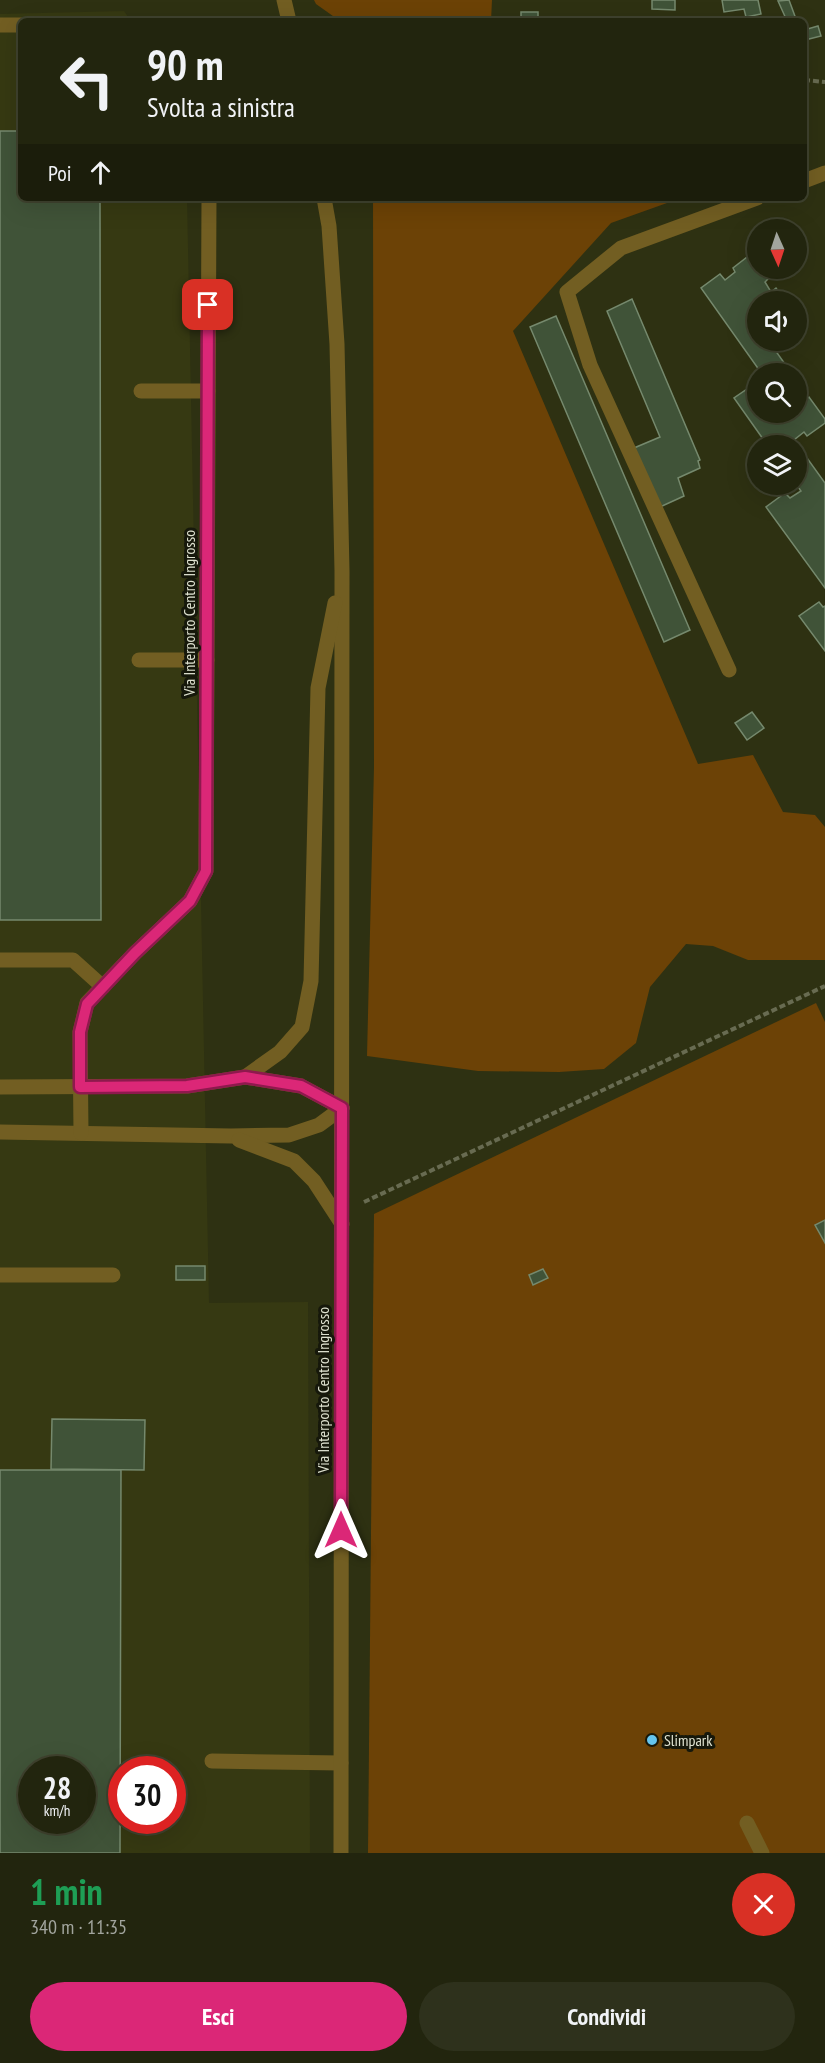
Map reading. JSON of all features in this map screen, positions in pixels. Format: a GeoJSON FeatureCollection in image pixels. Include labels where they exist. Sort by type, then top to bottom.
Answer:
{"type":"FeatureCollection","features":[{"type":"Feature","properties":{"kind":"street"},"geometry":{"type":"LineString","coordinates":[[284,0],[288,18]]}},
{"type":"Feature","properties":{"kind":"street"},"geometry":{"type":"LineString","coordinates":[[0,25],[18,25]]}},
{"type":"Feature","properties":{"kind":"street"},"geometry":{"type":"LineString","coordinates":[[807,180],[825,173]]}},
{"type":"Feature","properties":{"kind":"street","name":"Via Interporto Centro Ingrosso"},"geometry":{"type":"LineString","coordinates":[[81,1133],[80,1032],[87,1004],[135,953],[190,901],[206,871],[209,201]]}},
{"type":"Feature","properties":{"kind":"street","name":"Via Interporto Centro Ingrosso"},"geometry":{"type":"LineString","coordinates":[[325,201],[329,226],[337,344],[342,571],[341,1853]]}},
{"type":"Feature","properties":{"kind":"street"},"geometry":{"type":"LineString","coordinates":[[729,669],[590,365],[567,291],[621,248],[749,201]]}},
{"type":"Feature","properties":{"kind":"street"},"geometry":{"type":"LineString","coordinates":[[141,391],[208,391]]}},
{"type":"Feature","properties":{"kind":"street","name":"Via Interporto Centro Ingrosso"},"geometry":{"type":"LineString","coordinates":[[0,1087],[187,1086],[245,1077],[280,1052],[302,1027],[311,981],[318,688],[342,571]]}},
{"type":"Feature","properties":{"kind":"street"},"geometry":{"type":"LineString","coordinates":[[139,660],[207,660]]}},
{"type":"Feature","properties":{"kind":"street"},"geometry":{"type":"LineString","coordinates":[[0,960],[73,960],[103,987]]}},
{"type":"Feature","properties":{"kind":"street"},"geometry":{"type":"LineString","coordinates":[[0,1132],[289,1135],[319,1125],[342,1108],[301,1086],[245,1077]]}},
{"type":"Feature","properties":{"kind":"street"},"geometry":{"type":"LineString","coordinates":[[231,1136],[294,1161],[314,1181],[342,1224]]}},
{"type":"Feature","properties":{"kind":"street"},"geometry":{"type":"LineString","coordinates":[[0,1275],[113,1275]]}},
{"type":"Feature","properties":{"kind":"street"},"geometry":{"type":"LineString","coordinates":[[212,1761],[340,1763]]}},
{"type":"Feature","properties":{"kind":"street"},"geometry":{"type":"LineString","coordinates":[[747,1824],[762,1853]]}},
{"type":"Feature","properties":{"kind":"path"},"geometry":{"type":"LineString","coordinates":[[807,80],[825,82]]}},
{"type":"Feature","properties":{"kind":"path"},"geometry":{"type":"LineString","coordinates":[[343,1205],[369,1201],[429,1170],[825,986]]}},
{"type":"Feature","properties":{"kind":"shaded area"},"geometry":{"type":"Polygon","coordinates":[[[314,0],[492,0],[491,18],[336,18],[316,4],[314,0]]]}},
{"type":"Feature","properties":{"kind":"shaded area"},"geometry":{"type":"Polygon","coordinates":[[[124,11],[129,18],[18,18],[18,201],[187,201],[209,1303],[308,1302],[310,1853],[0,1853],[0,14],[124,11]]]}},
{"type":"Feature","properties":{"kind":"shaded area"},"geometry":{"type":"Polygon","coordinates":[[[373,201],[673,201],[611,223],[513,331],[698,764],[753,755],[783,812],[815,815],[825,827],[825,960],[748,960],[713,946],[686,944],[650,987],[636,1043],[604,1069],[559,1072],[478,1071],[367,1056],[374,767],[373,201]]]}},
{"type":"Feature","properties":{"kind":"shaded area"},"geometry":{"type":"Polygon","coordinates":[[[816,1003],[825,1022],[825,1853],[368,1853],[374,1214],[816,1003]]]}},
{"type":"Feature","properties":{"kind":"building"},"geometry":{"type":"Polygon","coordinates":[[[652,0],[675,0],[675,10],[652,9],[652,0]]]}},
{"type":"Feature","properties":{"kind":"building"},"geometry":{"type":"Polygon","coordinates":[[[722,0],[758,0],[761,14],[746,17],[744,9],[724,12],[722,0]]]}},
{"type":"Feature","properties":{"kind":"building"},"geometry":{"type":"Polygon","coordinates":[[[789,0],[796,18],[786,18],[778,1],[789,0]]]}},
{"type":"Feature","properties":{"kind":"building"},"geometry":{"type":"Polygon","coordinates":[[[521,12],[538,12],[538,18],[521,18],[521,12]]]}},
{"type":"Feature","properties":{"kind":"building"},"geometry":{"type":"Polygon","coordinates":[[[818,26],[821,36],[807,40],[807,29],[818,26]]]}},
{"type":"Feature","properties":{"kind":"building"},"geometry":{"type":"Polygon","coordinates":[[[0,131],[18,131],[18,201],[100,201],[101,920],[0,920],[0,131]]]}},
{"type":"Feature","properties":{"kind":"building"},"geometry":{"type":"Polygon","coordinates":[[[747,257],[747,279],[768,279],[765,282],[770,291],[747,291],[747,351],[776,351],[784,363],[754,363],[701,288],[720,274],[725,280],[735,272],[733,268],[747,257]]]}},
{"type":"Feature","properties":{"kind":"building"},"geometry":{"type":"Polygon","coordinates":[[[632,299],[700,460],[698,461],[700,468],[678,478],[684,496],[660,507],[634,448],[660,437],[607,311],[632,299]]]}},
{"type":"Feature","properties":{"kind":"building"},"geometry":{"type":"Polygon","coordinates":[[[556,316],[690,630],[664,642],[530,327],[556,316]]]}},
{"type":"Feature","properties":{"kind":"building"},"geometry":{"type":"Polygon","coordinates":[[[747,389],[747,416],[734,398],[747,389]]]}},
{"type":"Feature","properties":{"kind":"building"},"geometry":{"type":"Polygon","coordinates":[[[809,397],[825,419],[825,423],[807,436],[804,432],[800,435],[760,435],[752,423],[807,423],[807,399],[809,397]]]}},
{"type":"Feature","properties":{"kind":"building"},"geometry":{"type":"Polygon","coordinates":[[[807,458],[825,483],[825,588],[766,507],[782,495],[790,498],[795,495],[807,495],[807,458]]]}},
{"type":"Feature","properties":{"kind":"building"},"geometry":{"type":"Polygon","coordinates":[[[819,602],[823,607],[825,606],[825,651],[799,616],[819,602]]]}},
{"type":"Feature","properties":{"kind":"building"},"geometry":{"type":"Polygon","coordinates":[[[752,712],[764,728],[747,740],[735,723],[752,712]]]}},
{"type":"Feature","properties":{"kind":"building"},"geometry":{"type":"Polygon","coordinates":[[[825,1220],[825,1243],[815,1225],[825,1220]]]}},
{"type":"Feature","properties":{"kind":"building"},"geometry":{"type":"Polygon","coordinates":[[[176,1266],[205,1266],[205,1280],[176,1280],[176,1266]]]}},
{"type":"Feature","properties":{"kind":"building"},"geometry":{"type":"Polygon","coordinates":[[[543,1269],[548,1278],[533,1285],[529,1275],[543,1269]]]}},
{"type":"Feature","properties":{"kind":"building"},"geometry":{"type":"Polygon","coordinates":[[[52,1419],[145,1420],[144,1470],[51,1469],[52,1419]]]}},
{"type":"Feature","properties":{"kind":"building"},"geometry":{"type":"Polygon","coordinates":[[[0,1470],[121,1470],[120,1756],[108,1756],[108,1834],[120,1834],[120,1853],[0,1853],[0,1470]]]}},
{"type":"Feature","properties":{"kind":"place","name":"Slimpark"},"geometry":{"type":"Point","coordinates":[652,1740]}},
{"type":"Feature","properties":{"kind":"route"},"geometry":{"type":"LineString","coordinates":[[208,305],[206,871],[190,901],[135,953],[87,1004],[80,1032],[80,1087],[187,1086],[245,1077],[301,1086],[342,1108],[341,1530]]}}]}
